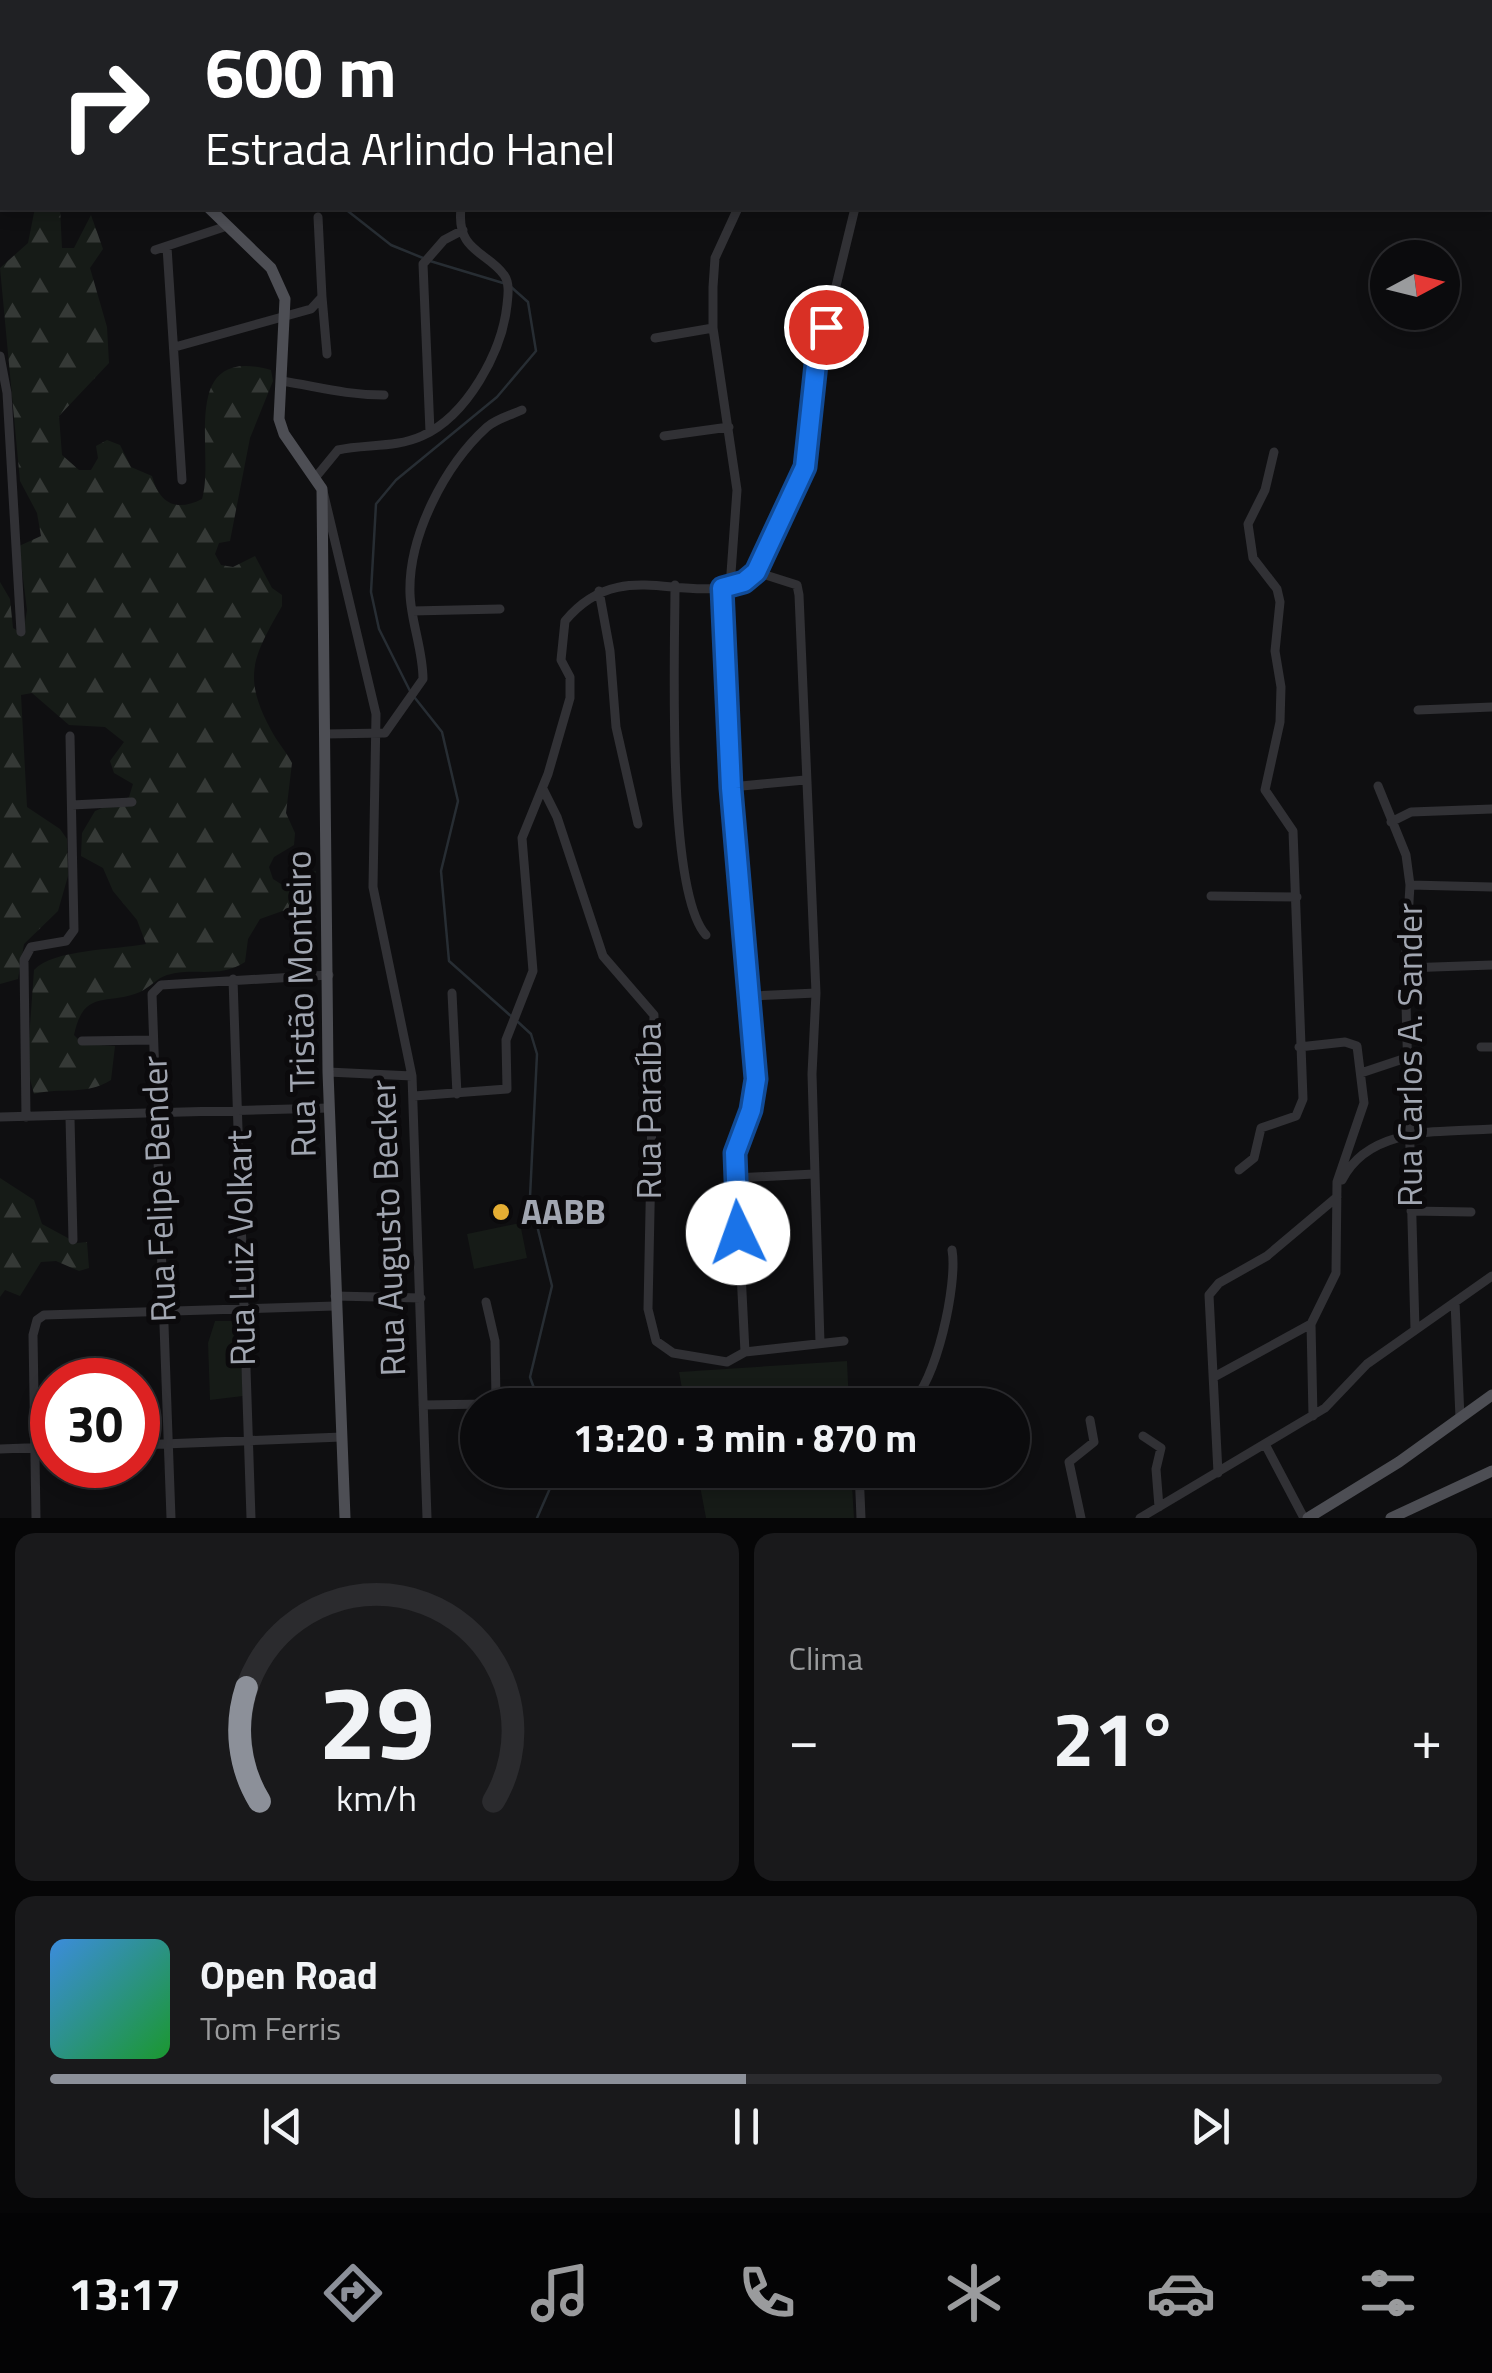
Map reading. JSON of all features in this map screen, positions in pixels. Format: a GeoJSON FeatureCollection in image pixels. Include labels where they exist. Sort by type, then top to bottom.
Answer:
{"type":"FeatureCollection","features":[{"type":"Feature","properties":{"kind":"main road","name":"Rua Augusto Becker"},"geometry":{"type":"LineString","coordinates":[[211,210],[270,268],[285,299],[288,318],[279,419],[284,434],[318,484]]}},
{"type":"Feature","properties":{"kind":"main road","name":"Rua Tristão Monteiro"},"geometry":{"type":"LineString","coordinates":[[318,484],[328,1072],[345,1518]]}},
{"type":"Feature","properties":{"kind":"main road"},"geometry":{"type":"LineString","coordinates":[[1306,1518],[1492,1395]]}},
{"type":"Feature","properties":{"kind":"main road"},"geometry":{"type":"LineString","coordinates":[[1390,1518],[1492,1471]]}},
{"type":"Feature","properties":{"kind":"street"},"geometry":{"type":"LineString","coordinates":[[318,484],[338,450],[417,438],[430,432],[471,392],[492,364],[504,322],[508,287],[504,274],[478,256],[463,230],[461,210]]}},
{"type":"Feature","properties":{"kind":"street"},"geometry":{"type":"LineString","coordinates":[[737,210],[715,258],[713,328],[736,490],[726,587],[731,788],[752,996],[755,1094],[735,1153],[745,1352],[844,1342]]}},
{"type":"Feature","properties":{"kind":"street"},"geometry":{"type":"LineString","coordinates":[[414,1096],[507,1089],[506,1040],[513,1014],[534,971],[522,838],[543,789],[572,688],[561,660],[565,621],[599,591],[620,586],[726,587],[756,572],[805,467],[816,364],[854,210]]}},
{"type":"Feature","properties":{"kind":"street"},"geometry":{"type":"LineString","coordinates":[[318,217],[327,354]]}},
{"type":"Feature","properties":{"kind":"street"},"geometry":{"type":"LineString","coordinates":[[155,250],[227,226]]}},
{"type":"Feature","properties":{"kind":"street"},"geometry":{"type":"LineString","coordinates":[[430,432],[426,259],[463,230]]}},
{"type":"Feature","properties":{"kind":"street"},"geometry":{"type":"LineString","coordinates":[[167,247],[182,480]]}},
{"type":"Feature","properties":{"kind":"street"},"geometry":{"type":"LineString","coordinates":[[175,347],[306,313],[322,298]]}},
{"type":"Feature","properties":{"kind":"street"},"geometry":{"type":"LineString","coordinates":[[654,338],[713,328]]}},
{"type":"Feature","properties":{"kind":"street"},"geometry":{"type":"LineString","coordinates":[[0,356],[7,393],[21,632]]}},
{"type":"Feature","properties":{"kind":"street"},"geometry":{"type":"LineString","coordinates":[[282,381],[321,387],[342,396],[384,395]]}},
{"type":"Feature","properties":{"kind":"street"},"geometry":{"type":"LineString","coordinates":[[324,734],[385,733],[416,689],[423,668],[412,611],[411,571],[447,474],[490,424],[522,410]]}},
{"type":"Feature","properties":{"kind":"street"},"geometry":{"type":"LineString","coordinates":[[664,436],[730,427]]}},
{"type":"Feature","properties":{"kind":"street"},"geometry":{"type":"LineString","coordinates":[[1239,1170],[1254,1158],[1261,1128],[1296,1116],[1301,1108],[1293,832],[1268,799],[1264,780],[1280,722],[1282,687],[1276,651],[1280,602],[1276,589],[1253,558],[1248,524],[1266,490],[1274,452]]}},
{"type":"Feature","properties":{"kind":"street","name":"Rua Augusto Becker"},"geometry":{"type":"LineString","coordinates":[[318,484],[330,508],[349,609],[370,681],[375,735],[373,886],[412,1076],[427,1518]]}},
{"type":"Feature","properties":{"kind":"street"},"geometry":{"type":"LineString","coordinates":[[756,572],[797,585],[816,993],[814,1174],[820,1342]]}},
{"type":"Feature","properties":{"kind":"street"},"geometry":{"type":"LineString","coordinates":[[675,586],[675,706],[684,881],[694,922],[706,935]]}},
{"type":"Feature","properties":{"kind":"street"},"geometry":{"type":"LineString","coordinates":[[599,591],[610,650],[616,726],[638,824]]}},
{"type":"Feature","properties":{"kind":"street"},"geometry":{"type":"LineString","coordinates":[[412,611],[500,609]]}},
{"type":"Feature","properties":{"kind":"street"},"geometry":{"type":"LineString","coordinates":[[1418,710],[1492,707]]}},
{"type":"Feature","properties":{"kind":"street"},"geometry":{"type":"LineString","coordinates":[[26,1117],[24,960],[31,947],[66,940],[74,930],[70,736]]}},
{"type":"Feature","properties":{"kind":"street"},"geometry":{"type":"LineString","coordinates":[[731,788],[805,780]]}},
{"type":"Feature","properties":{"kind":"street","name":"Rua Carlos A. Sander"},"geometry":{"type":"LineString","coordinates":[[1378,786],[1406,854],[1410,885],[1405,968],[1415,1329]]}},
{"type":"Feature","properties":{"kind":"street","name":"Rua Paraíba"},"geometry":{"type":"LineString","coordinates":[[543,789],[558,816],[603,956],[654,1015],[648,1309],[656,1341],[673,1352],[727,1362],[745,1352]]}},
{"type":"Feature","properties":{"kind":"street"},"geometry":{"type":"LineString","coordinates":[[72,805],[132,802]]}},
{"type":"Feature","properties":{"kind":"street"},"geometry":{"type":"LineString","coordinates":[[1392,822],[1420,812],[1492,809]]}},
{"type":"Feature","properties":{"kind":"street"},"geometry":{"type":"LineString","coordinates":[[1410,885],[1492,887]]}},
{"type":"Feature","properties":{"kind":"street"},"geometry":{"type":"LineString","coordinates":[[1211,896],[1297,898]]}},
{"type":"Feature","properties":{"kind":"street"},"geometry":{"type":"LineString","coordinates":[[1405,968],[1492,966]]}},
{"type":"Feature","properties":{"kind":"street"},"geometry":{"type":"LineString","coordinates":[[233,979],[329,974]]}},
{"type":"Feature","properties":{"kind":"street","name":"Rua Felipe Bender"},"geometry":{"type":"LineString","coordinates":[[170,1518],[152,994],[161,985],[233,979]]}},
{"type":"Feature","properties":{"kind":"street","name":"Rua Luiz Volkart"},"geometry":{"type":"LineString","coordinates":[[233,979],[250,1518]]}},
{"type":"Feature","properties":{"kind":"street"},"geometry":{"type":"LineString","coordinates":[[452,993],[457,1094]]}},
{"type":"Feature","properties":{"kind":"street"},"geometry":{"type":"LineString","coordinates":[[752,996],[816,993]]}},
{"type":"Feature","properties":{"kind":"street"},"geometry":{"type":"LineString","coordinates":[[82,1041],[152,1040]]}},
{"type":"Feature","properties":{"kind":"street"},"geometry":{"type":"LineString","coordinates":[[1299,1047],[1345,1042],[1357,1046],[1362,1073],[1361,1119],[1337,1194],[1336,1273],[1311,1324],[1313,1416]]}},
{"type":"Feature","properties":{"kind":"street"},"geometry":{"type":"LineString","coordinates":[[1362,1073],[1409,1058]]}},
{"type":"Feature","properties":{"kind":"street"},"geometry":{"type":"LineString","coordinates":[[328,1072],[412,1076]]}},
{"type":"Feature","properties":{"kind":"street"},"geometry":{"type":"LineString","coordinates":[[0,1117],[329,1108]]}},
{"type":"Feature","properties":{"kind":"street"},"geometry":{"type":"LineString","coordinates":[[70,1118],[73,1240]]}},
{"type":"Feature","properties":{"kind":"street"},"geometry":{"type":"LineString","coordinates":[[1218,1473],[1209,1296],[1219,1282],[1267,1256],[1337,1194],[1358,1157],[1410,1134],[1492,1129]]}},
{"type":"Feature","properties":{"kind":"street"},"geometry":{"type":"LineString","coordinates":[[736,1178],[814,1174]]}},
{"type":"Feature","properties":{"kind":"street"},"geometry":{"type":"LineString","coordinates":[[1411,1211],[1471,1212]]}},
{"type":"Feature","properties":{"kind":"street"},"geometry":{"type":"LineString","coordinates":[[923,1388],[956,1280],[952,1250]]}},
{"type":"Feature","properties":{"kind":"street"},"geometry":{"type":"LineString","coordinates":[[1140,1518],[1158,1511],[1313,1416],[1367,1364],[1492,1276]]}},
{"type":"Feature","properties":{"kind":"street"},"geometry":{"type":"LineString","coordinates":[[33,1358],[33,1335],[37,1320],[44,1315],[421,1298]]}},
{"type":"Feature","properties":{"kind":"street"},"geometry":{"type":"LineString","coordinates":[[423,1405],[486,1404],[496,1400],[496,1341],[486,1302]]}},
{"type":"Feature","properties":{"kind":"street"},"geometry":{"type":"LineString","coordinates":[[1456,1302],[1460,1418]]}},
{"type":"Feature","properties":{"kind":"street"},"geometry":{"type":"LineString","coordinates":[[1214,1377],[1311,1324]]}},
{"type":"Feature","properties":{"kind":"street"},"geometry":{"type":"LineString","coordinates":[[1082,1518],[1069,1462],[1094,1442],[1090,1420]]}},
{"type":"Feature","properties":{"kind":"street"},"geometry":{"type":"LineString","coordinates":[[1143,1436],[1162,1448],[1156,1469],[1158,1511]]}},
{"type":"Feature","properties":{"kind":"street"},"geometry":{"type":"LineString","coordinates":[[160,1444],[342,1438]]}},
{"type":"Feature","properties":{"kind":"street"},"geometry":{"type":"LineString","coordinates":[[1266,1446],[1306,1518]]}},
{"type":"Feature","properties":{"kind":"street"},"geometry":{"type":"LineString","coordinates":[[0,1448],[30,1448]]}},
{"type":"Feature","properties":{"kind":"street"},"geometry":{"type":"LineString","coordinates":[[35,1488],[36,1518]]}},
{"type":"Feature","properties":{"kind":"street"},"geometry":{"type":"LineString","coordinates":[[860,1488],[861,1518]]}},
{"type":"Feature","properties":{"kind":"green space"},"geometry":{"type":"Polygon","coordinates":[[[35,210],[60,210],[62,248],[74,248],[91,215],[103,249],[90,268],[107,327],[109,363],[59,416],[62,455],[79,470],[91,470],[98,458],[96,446],[107,440],[120,445],[131,467],[152,476],[159,493],[170,502],[184,505],[202,499],[206,408],[211,388],[222,373],[241,366],[271,370],[273,381],[250,438],[230,541],[219,543],[215,554],[221,565],[233,567],[255,556],[272,588],[282,595],[282,606],[258,653],[254,680],[262,711],[292,763],[286,813],[295,833],[294,845],[274,857],[269,867],[273,879],[292,891],[302,884],[305,872],[316,871],[305,903],[260,919],[248,939],[245,962],[226,970],[167,975],[140,992],[98,1001],[84,1010],[74,1035],[83,1044],[115,1046],[111,1080],[82,1090],[34,1094],[27,1068],[34,970],[70,954],[146,944],[137,920],[113,891],[103,868],[81,856],[82,833],[95,811],[129,797],[133,784],[114,773],[110,761],[124,742],[105,727],[69,725],[32,693],[21,695],[27,807],[60,829],[67,839],[68,876],[58,911],[24,944],[18,979],[0,984],[0,582],[10,599],[13,628],[23,634],[27,610],[19,546],[41,536],[37,513],[20,481],[0,268],[28,243],[35,210]]]}},
{"type":"Feature","properties":{"kind":"green space"},"geometry":{"type":"Polygon","coordinates":[[[0,1178],[34,1200],[42,1224],[77,1243],[87,1242],[89,1268],[79,1271],[56,1261],[41,1262],[20,1296],[5,1290],[0,1297],[0,1178]]]}},
{"type":"Feature","properties":{"kind":"green space"},"geometry":{"type":"Polygon","coordinates":[[[520,1223],[527,1258],[474,1269],[467,1234],[520,1223]]]}},
{"type":"Feature","properties":{"kind":"green space"},"geometry":{"type":"Polygon","coordinates":[[[215,1321],[239,1321],[243,1396],[210,1400],[208,1343],[215,1321]]]}},
{"type":"Feature","properties":{"kind":"green space"},"geometry":{"type":"Polygon","coordinates":[[[847,1361],[848,1388],[682,1388],[679,1372],[847,1361]]]}},
{"type":"Feature","properties":{"kind":"green space"},"geometry":{"type":"Polygon","coordinates":[[[700,1488],[852,1488],[854,1518],[706,1518],[700,1488]]]}},
{"type":"Feature","properties":{"kind":"waterway"},"geometry":{"type":"LineString","coordinates":[[347,210],[391,245],[423,258]]}},
{"type":"Feature","properties":{"kind":"waterway"},"geometry":{"type":"LineString","coordinates":[[430,261],[503,283]]}},
{"type":"Feature","properties":{"kind":"waterway"},"geometry":{"type":"LineString","coordinates":[[410,691],[379,629],[371,592],[376,504],[396,480],[497,397],[536,351],[528,302],[510,286]]}},
{"type":"Feature","properties":{"kind":"waterway"},"geometry":{"type":"LineString","coordinates":[[415,698],[442,732],[458,801],[441,871],[449,961],[512,1017]]}},
{"type":"Feature","properties":{"kind":"waterway"},"geometry":{"type":"LineString","coordinates":[[518,1022],[531,1034],[537,1054],[530,1197],[552,1286],[530,1377],[534,1388]]}},
{"type":"Feature","properties":{"kind":"waterway"},"geometry":{"type":"LineString","coordinates":[[537,1518],[550,1488]]}},
{"type":"Feature","properties":{"kind":"place","name":"AABB"},"geometry":{"type":"Point","coordinates":[501,1212]}},
{"type":"Feature","properties":{"kind":"route"},"geometry":{"type":"LineString","coordinates":[[738,1233],[735,1153],[751,1110],[756,1079],[752,996],[731,788],[722,588],[744,582],[756,572],[805,467],[816,364],[826,327]]}}]}
